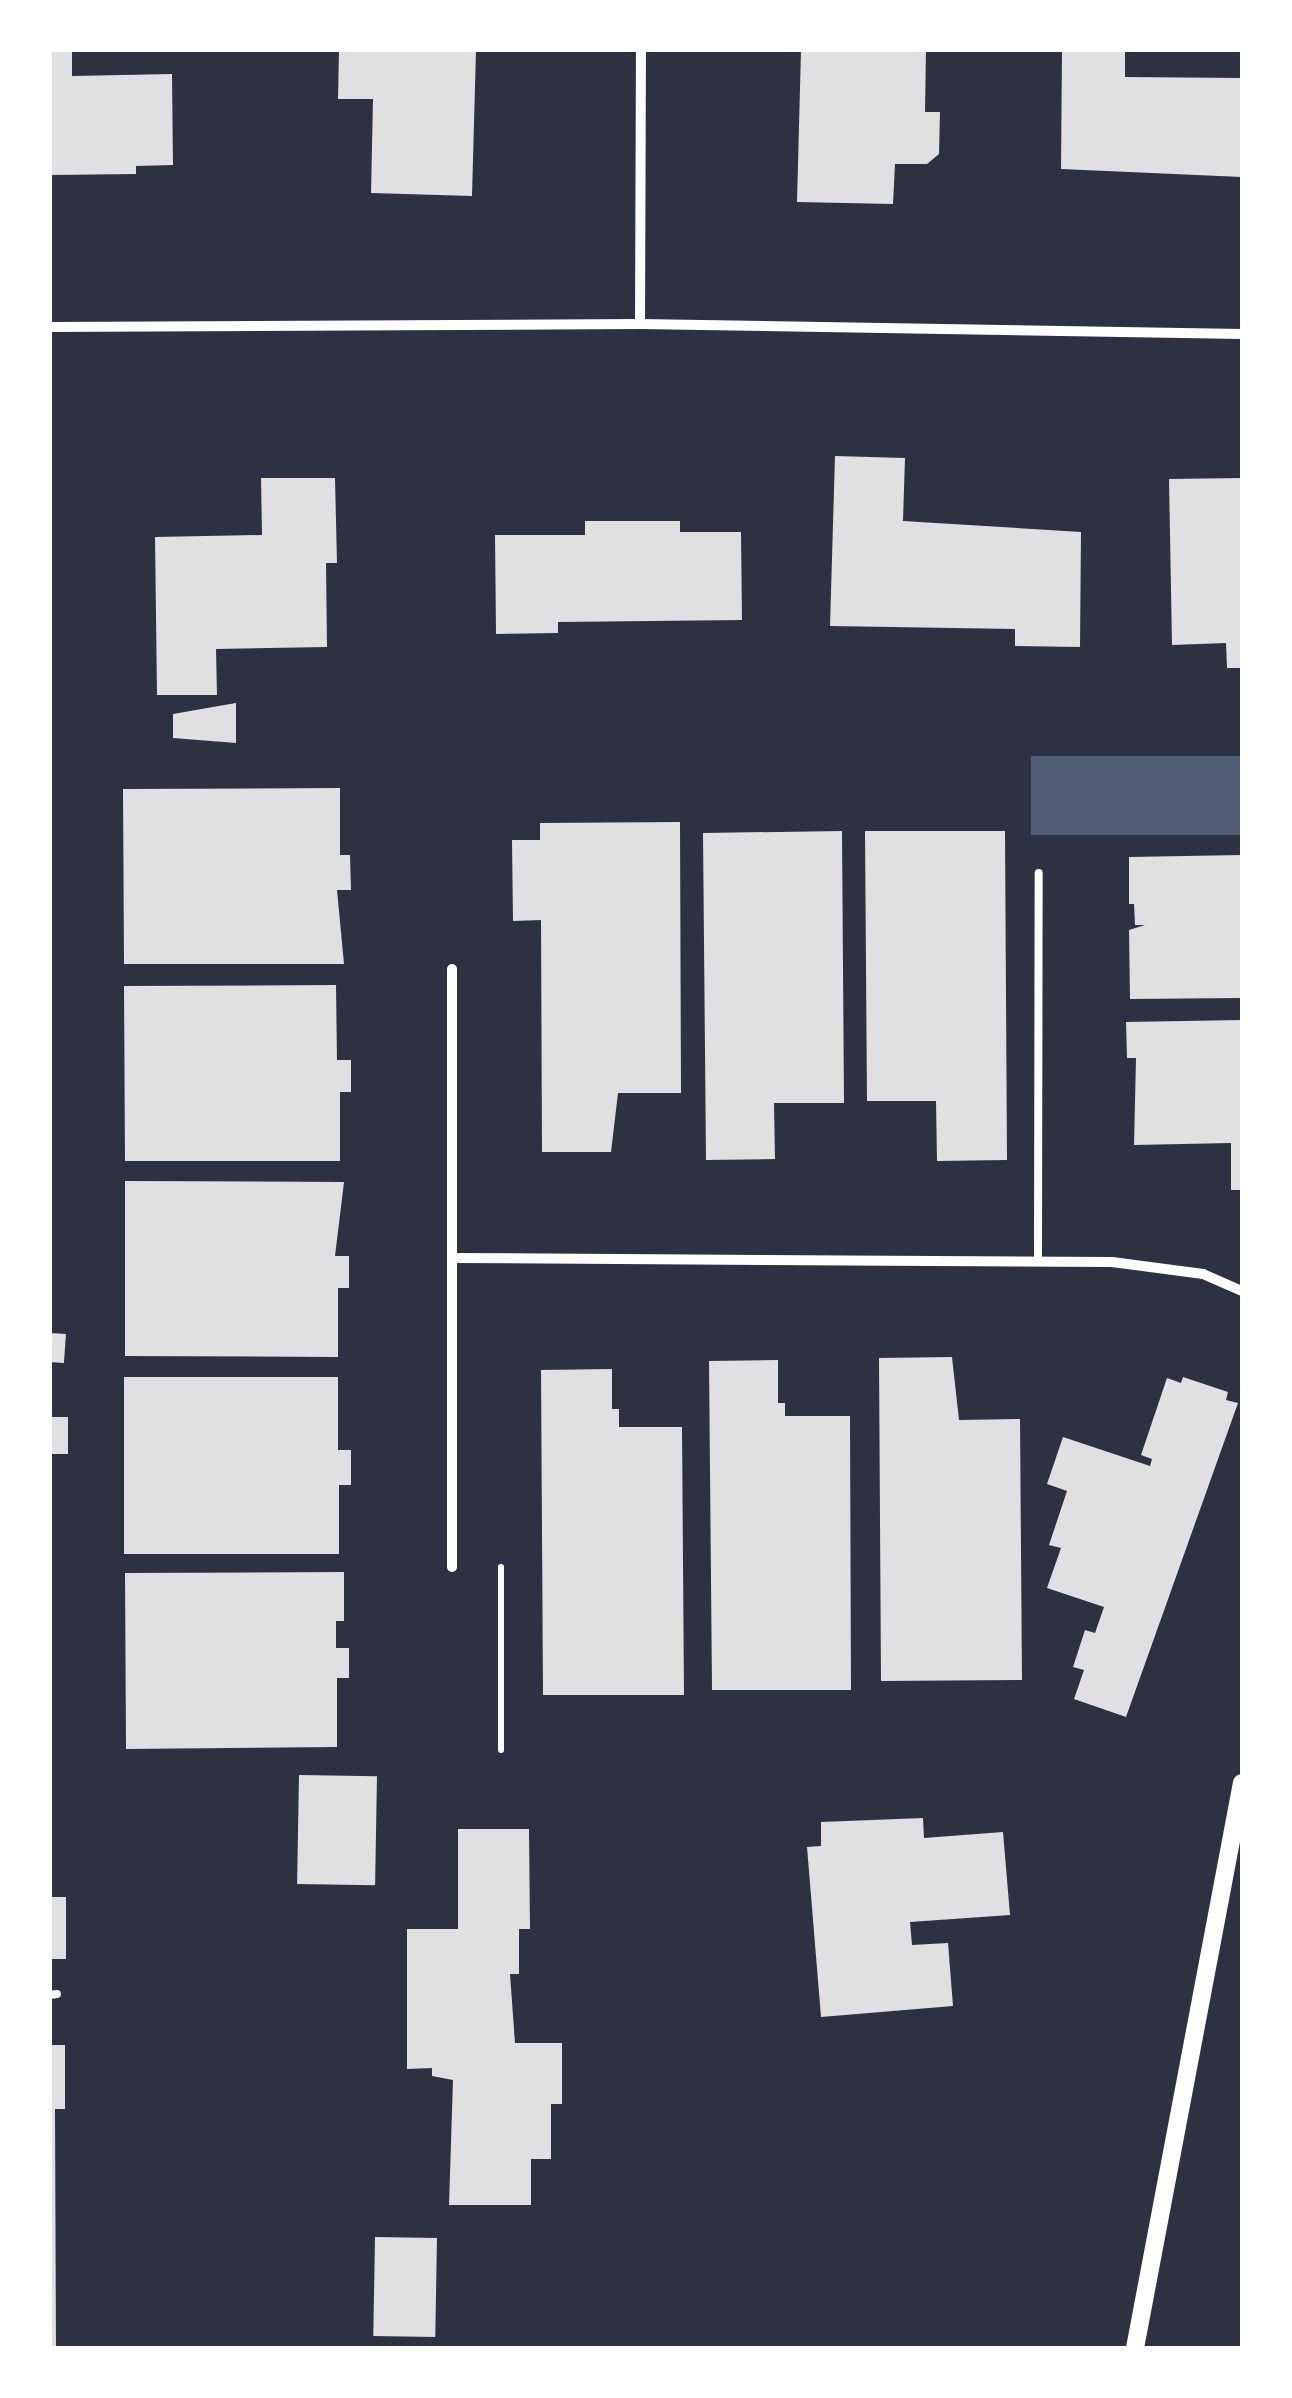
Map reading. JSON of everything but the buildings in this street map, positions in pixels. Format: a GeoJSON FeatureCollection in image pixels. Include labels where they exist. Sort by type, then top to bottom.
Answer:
{"type":"FeatureCollection","features":[{"type":"Feature","properties":{"kind":"street"},"geometry":{"type":"LineString","coordinates":[[640,324],[642,50]]}},
{"type":"Feature","properties":{"kind":"street"},"geometry":{"type":"LineString","coordinates":[[50,327],[640,324],[1242,334]]}},
{"type":"Feature","properties":{"kind":"street"},"geometry":{"type":"LineString","coordinates":[[452,969],[452,1568]]}},
{"type":"Feature","properties":{"kind":"street"},"geometry":{"type":"LineString","coordinates":[[452,1258],[1038,1261],[1164,1267],[1242,1291]]}},
{"type":"Feature","properties":{"kind":"street"},"geometry":{"type":"LineString","coordinates":[[1134,2348],[1242,1782]]}},
{"type":"Feature","properties":{"kind":"lane"},"geometry":{"type":"LineString","coordinates":[[1038,1261],[1039,873]]}},
{"type":"Feature","properties":{"kind":"path"},"geometry":{"type":"LineString","coordinates":[[501,1567],[501,1750]]}},
{"type":"Feature","properties":{"kind":"water"},"geometry":{"type":"Polygon","coordinates":[[[1031,756],[1242,756],[1242,835],[1031,835],[1031,756]]]}}]}
